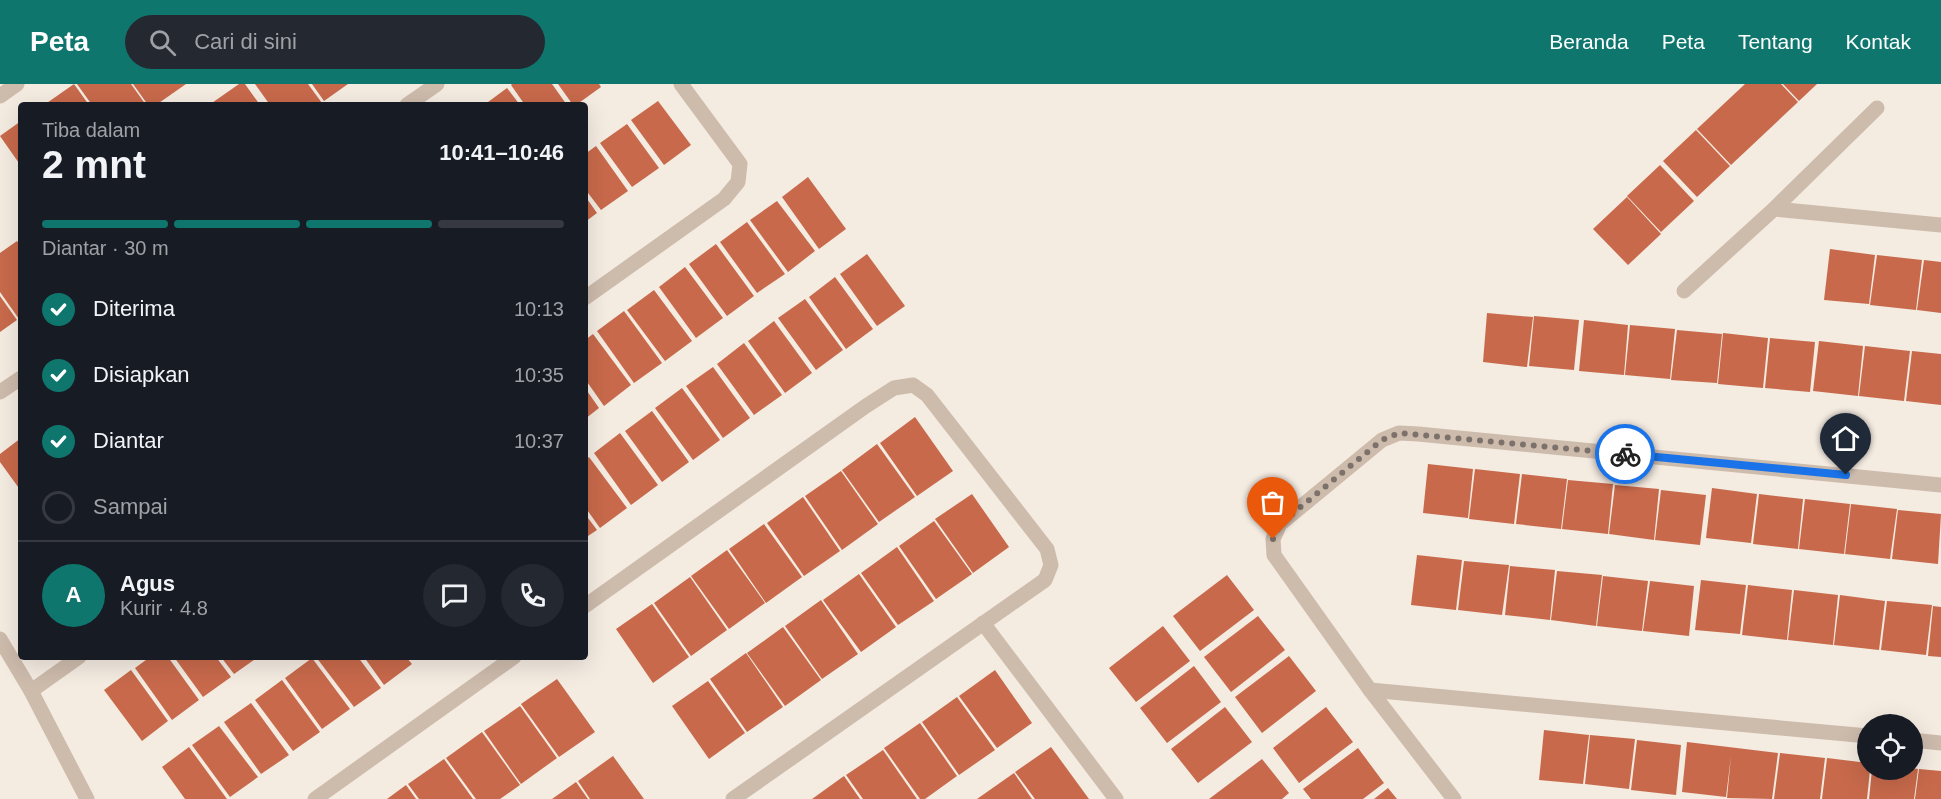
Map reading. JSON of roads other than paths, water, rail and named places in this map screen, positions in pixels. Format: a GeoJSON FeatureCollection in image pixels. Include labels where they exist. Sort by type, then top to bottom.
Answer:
{"type":"FeatureCollection","features":[{"type":"Feature","properties":{"kind":"street"},"geometry":{"type":"LineString","coordinates":[[0,96],[17,84]]}},
{"type":"Feature","properties":{"kind":"street"},"geometry":{"type":"LineString","coordinates":[[411,102],[437,84]]}},
{"type":"Feature","properties":{"kind":"street"},"geometry":{"type":"LineString","coordinates":[[588,296],[724,199],[738,182],[740,164],[681,84]]}},
{"type":"Feature","properties":{"kind":"street"},"geometry":{"type":"LineString","coordinates":[[1684,291],[1877,108]]}},
{"type":"Feature","properties":{"kind":"street"},"geometry":{"type":"LineString","coordinates":[[1774,208],[1941,225]]}},
{"type":"Feature","properties":{"kind":"street"},"geometry":{"type":"LineString","coordinates":[[0,392],[18,380]]}},
{"type":"Feature","properties":{"kind":"street"},"geometry":{"type":"LineString","coordinates":[[588,604],[866,406],[894,388],[913,385],[927,395],[1047,549],[1051,565],[1045,580],[733,799]]}},
{"type":"Feature","properties":{"kind":"street"},"geometry":{"type":"LineString","coordinates":[[1454,799],[1370,690],[1274,555],[1273,539],[1280,524],[1376,444],[1399,433],[1941,484]]}},
{"type":"Feature","properties":{"kind":"street"},"geometry":{"type":"LineString","coordinates":[[982,623],[1116,799]]}},
{"type":"Feature","properties":{"kind":"street"},"geometry":{"type":"LineString","coordinates":[[0,639],[31,691],[87,799]]}},
{"type":"Feature","properties":{"kind":"street"},"geometry":{"type":"LineString","coordinates":[[31,691],[75,660]]}},
{"type":"Feature","properties":{"kind":"street"},"geometry":{"type":"LineString","coordinates":[[315,799],[510,660]]}},
{"type":"Feature","properties":{"kind":"street"},"geometry":{"type":"LineString","coordinates":[[1370,690],[1857,735]]}},
{"type":"Feature","properties":{"kind":"street"},"geometry":{"type":"LineString","coordinates":[[1923,741],[1941,743]]}}]}
